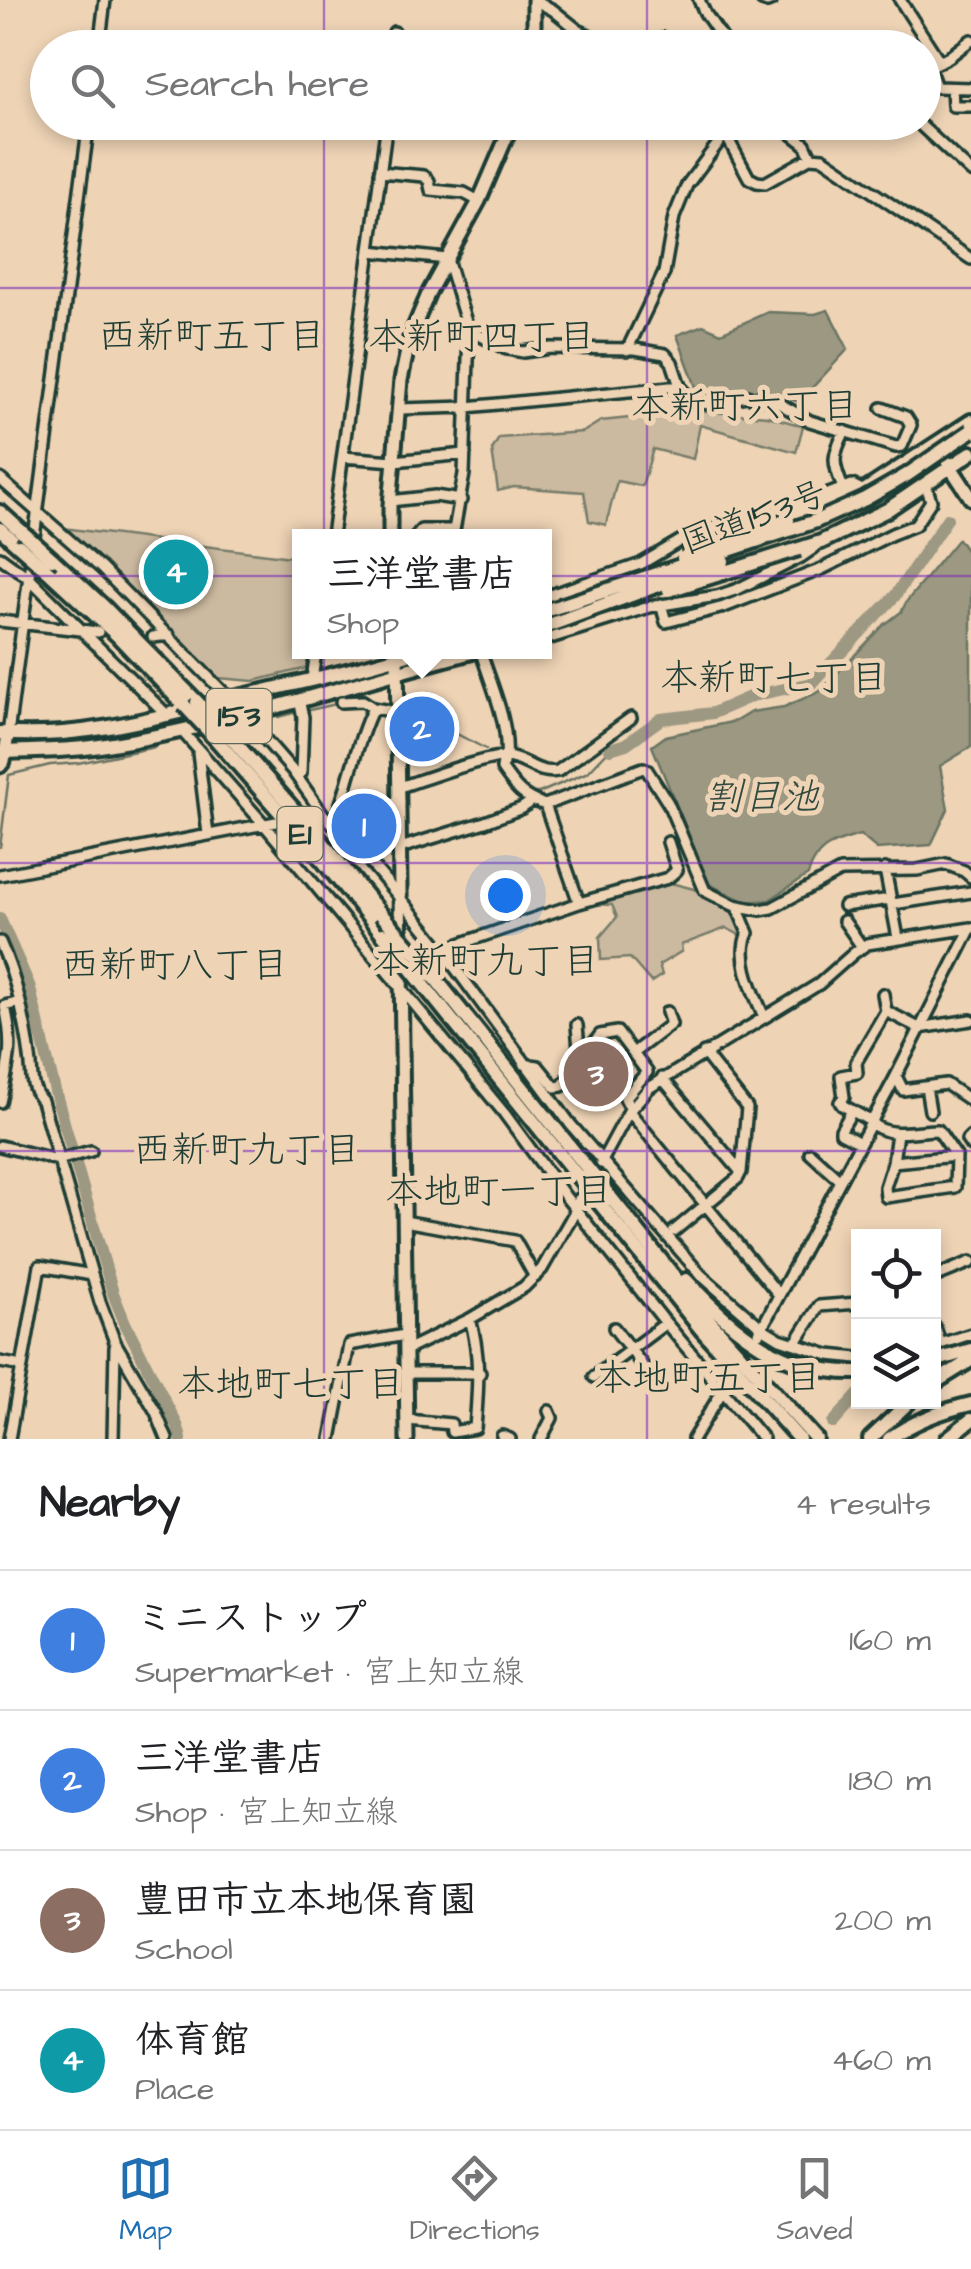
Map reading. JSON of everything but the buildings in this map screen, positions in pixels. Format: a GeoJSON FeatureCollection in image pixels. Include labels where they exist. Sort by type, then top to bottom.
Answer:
{"type":"FeatureCollection","features":[{"type":"Feature","properties":{"kind":"highway"},"geometry":{"type":"LineString","coordinates":[[964,431],[971,453],[877,515],[821,542],[578,619],[563,613],[578,596],[864,491],[936,444],[964,431],[971,421]]}},
{"type":"Feature","properties":{"kind":"highway","name":"国道153号"},"geometry":{"type":"LineString","coordinates":[[552,621],[563,613],[816,521],[865,499],[907,475],[964,431]]}},
{"type":"Feature","properties":{"kind":"highway","name":"国道153号"},"geometry":{"type":"LineString","coordinates":[[552,612],[563,613],[780,542],[868,507],[971,440]]}},
{"type":"Feature","properties":{"kind":"highway"},"geometry":{"type":"LineString","coordinates":[[936,444],[971,498]]}},
{"type":"Feature","properties":{"kind":"highway","name":"E1"},"geometry":{"type":"LineString","coordinates":[[0,512],[50,574],[190,703]]}},
{"type":"Feature","properties":{"kind":"highway","name":"E1"},"geometry":{"type":"LineString","coordinates":[[0,528],[52,559],[104,606],[324,844],[708,1319],[816,1439]]}},
{"type":"Feature","properties":{"kind":"highway","name":"153"},"geometry":{"type":"LineString","coordinates":[[4,734],[86,732],[397,660]]}},
{"type":"Feature","properties":{"kind":"highway","name":"153"},"geometry":{"type":"LineString","coordinates":[[3,752],[97,747],[180,730],[299,700],[397,660]]}},
{"type":"Feature","properties":{"kind":"highway","name":"E1"},"geometry":{"type":"LineString","coordinates":[[220,734],[701,1330],[800,1439]]}},
{"type":"Feature","properties":{"kind":"highway"},"geometry":{"type":"LineString","coordinates":[[556,1131],[720,1317],[758,1345],[798,1364],[851,1372]]}},
{"type":"Feature","properties":{"kind":"highway"},"geometry":{"type":"LineString","coordinates":[[941,1359],[971,1350]]}},
{"type":"Feature","properties":{"kind":"highway"},"geometry":{"type":"LineString","coordinates":[[941,1379],[971,1360]]}},
{"type":"Feature","properties":{"kind":"highway"},"geometry":{"type":"LineString","coordinates":[[759,1396],[790,1439]]}},
{"type":"Feature","properties":{"kind":"highway"},"geometry":{"type":"LineString","coordinates":[[889,1439],[921,1420],[971,1404]]}},
{"type":"Feature","properties":{"kind":"highway"},"geometry":{"type":"LineString","coordinates":[[870,1439],[902,1409]]}},
{"type":"Feature","properties":{"kind":"highway"},"geometry":{"type":"LineString","coordinates":[[948,1439],[971,1420]]}},
{"type":"Feature","properties":{"kind":"main road"},"geometry":{"type":"LineString","coordinates":[[534,0],[534,30]]}},
{"type":"Feature","properties":{"kind":"main road"},"geometry":{"type":"LineString","coordinates":[[390,529],[398,409],[410,337],[418,313],[479,201],[505,140]]}},
{"type":"Feature","properties":{"kind":"main road"},"geometry":{"type":"LineString","coordinates":[[397,660],[407,1439]]}},
{"type":"Feature","properties":{"kind":"main road"},"geometry":{"type":"LineString","coordinates":[[0,766],[4,761],[4,734]]}},
{"type":"Feature","properties":{"kind":"street"},"geometry":{"type":"LineString","coordinates":[[102,30],[106,0]]}},
{"type":"Feature","properties":{"kind":"street"},"geometry":{"type":"LineString","coordinates":[[534,0],[578,30]]}},
{"type":"Feature","properties":{"kind":"street"},"geometry":{"type":"LineString","coordinates":[[699,0],[717,30]]}},
{"type":"Feature","properties":{"kind":"street"},"geometry":{"type":"LineString","coordinates":[[762,0],[772,0]]}},
{"type":"Feature","properties":{"kind":"street"},"geometry":{"type":"LineString","coordinates":[[900,0],[919,30]]}},
{"type":"Feature","properties":{"kind":"street"},"geometry":{"type":"LineString","coordinates":[[941,61],[971,40]]}},
{"type":"Feature","properties":{"kind":"street"},"geometry":{"type":"LineString","coordinates":[[941,87],[971,88]]}},
{"type":"Feature","properties":{"kind":"street"},"geometry":{"type":"LineString","coordinates":[[952,88],[953,106],[971,106]]}},
{"type":"Feature","properties":{"kind":"street"},"geometry":{"type":"LineString","coordinates":[[4,734],[23,624],[87,140]]}},
{"type":"Feature","properties":{"kind":"street"},"geometry":{"type":"LineString","coordinates":[[333,529],[384,140]]}},
{"type":"Feature","properties":{"kind":"street"},"geometry":{"type":"LineString","coordinates":[[627,350],[664,274],[674,218],[687,185],[721,140]]}},
{"type":"Feature","properties":{"kind":"street"},"geometry":{"type":"LineString","coordinates":[[729,140],[749,178],[765,184],[811,157],[823,158],[971,259]]}},
{"type":"Feature","properties":{"kind":"street"},"geometry":{"type":"LineString","coordinates":[[800,140],[811,157]]}},
{"type":"Feature","properties":{"kind":"street"},"geometry":{"type":"LineString","coordinates":[[937,140],[970,170]]}},
{"type":"Feature","properties":{"kind":"street"},"geometry":{"type":"LineString","coordinates":[[380,172],[424,176],[431,190],[464,192],[479,201]]}},
{"type":"Feature","properties":{"kind":"street"},"geometry":{"type":"LineString","coordinates":[[370,251],[447,259],[469,332],[465,454],[454,529]]}},
{"type":"Feature","properties":{"kind":"street"},"geometry":{"type":"LineString","coordinates":[[469,332],[523,352],[551,348],[664,354],[693,402],[710,404],[746,396],[773,400],[810,420],[902,446],[910,425],[906,417],[882,408]]}},
{"type":"Feature","properties":{"kind":"street"},"geometry":{"type":"LineString","coordinates":[[398,409],[680,386]]}},
{"type":"Feature","properties":{"kind":"street"},"geometry":{"type":"LineString","coordinates":[[844,488],[836,472],[834,454],[845,431]]}},
{"type":"Feature","properties":{"kind":"street"},"geometry":{"type":"LineString","coordinates":[[343,457],[394,461],[465,454]]}},
{"type":"Feature","properties":{"kind":"street"},"geometry":{"type":"LineString","coordinates":[[0,479],[102,568],[230,699]]}},
{"type":"Feature","properties":{"kind":"street"},"geometry":{"type":"LineString","coordinates":[[552,594],[641,564],[695,532],[790,510],[852,485],[864,491]]}},
{"type":"Feature","properties":{"kind":"street"},"geometry":{"type":"LineString","coordinates":[[660,604],[666,622],[724,606],[822,570],[915,525],[931,501],[926,485]]}},
{"type":"Feature","properties":{"kind":"street"},"geometry":{"type":"LineString","coordinates":[[390,501],[435,496],[461,500]]}},
{"type":"Feature","properties":{"kind":"street"},"geometry":{"type":"LineString","coordinates":[[877,515],[888,536]]}},
{"type":"Feature","properties":{"kind":"street"},"geometry":{"type":"LineString","coordinates":[[695,532],[717,596]]}},
{"type":"Feature","properties":{"kind":"street"},"geometry":{"type":"LineString","coordinates":[[552,638],[660,604],[738,589],[821,542]]}},
{"type":"Feature","properties":{"kind":"street"},"geometry":{"type":"LineString","coordinates":[[0,558],[29,578],[168,716]]}},
{"type":"Feature","properties":{"kind":"street"},"geometry":{"type":"LineString","coordinates":[[0,621],[98,632]]}},
{"type":"Feature","properties":{"kind":"street"},"geometry":{"type":"LineString","coordinates":[[153,637],[169,635]]}},
{"type":"Feature","properties":{"kind":"street"},"geometry":{"type":"LineString","coordinates":[[312,679],[315,659]]}},
{"type":"Feature","properties":{"kind":"street"},"geometry":{"type":"LineString","coordinates":[[484,659],[507,743],[502,769],[516,790],[545,805],[642,768],[647,770],[668,802],[703,888],[711,895],[760,910],[772,908],[840,871],[916,870],[946,864],[971,877]]}},
{"type":"Feature","properties":{"kind":"street"},"geometry":{"type":"LineString","coordinates":[[297,776],[301,773],[303,717],[299,700]]}},
{"type":"Feature","properties":{"kind":"street"},"geometry":{"type":"LineString","coordinates":[[342,702],[363,701],[373,708],[398,712]]}},
{"type":"Feature","properties":{"kind":"street"},"geometry":{"type":"LineString","coordinates":[[331,816],[348,786],[356,751],[373,708]]}},
{"type":"Feature","properties":{"kind":"street"},"geometry":{"type":"LineString","coordinates":[[243,714],[442,950],[601,1163],[701,1274],[759,1332],[829,1355],[851,1357]]}},
{"type":"Feature","properties":{"kind":"street"},"geometry":{"type":"LineString","coordinates":[[400,787],[505,756],[536,770],[558,771],[631,718]]}},
{"type":"Feature","properties":{"kind":"street"},"geometry":{"type":"LineString","coordinates":[[180,730],[264,824],[504,1113],[578,1203],[666,1323],[726,1386],[764,1439]]}},
{"type":"Feature","properties":{"kind":"street"},"geometry":{"type":"LineString","coordinates":[[197,750],[208,834]]}},
{"type":"Feature","properties":{"kind":"street"},"geometry":{"type":"LineString","coordinates":[[400,848],[485,822],[532,801]]}},
{"type":"Feature","properties":{"kind":"street"},"geometry":{"type":"LineString","coordinates":[[314,815],[331,816],[400,802]]}},
{"type":"Feature","properties":{"kind":"street"},"geometry":{"type":"LineString","coordinates":[[545,805],[579,903]]}},
{"type":"Feature","properties":{"kind":"street"},"geometry":{"type":"LineString","coordinates":[[0,875],[276,822]]}},
{"type":"Feature","properties":{"kind":"street"},"geometry":{"type":"LineString","coordinates":[[442,950],[579,903],[668,878],[677,870],[668,842]]}},
{"type":"Feature","properties":{"kind":"street"},"geometry":{"type":"LineString","coordinates":[[885,869],[898,938]]}},
{"type":"Feature","properties":{"kind":"street"},"geometry":{"type":"LineString","coordinates":[[844,906],[971,892]]}},
{"type":"Feature","properties":{"kind":"street"},"geometry":{"type":"LineString","coordinates":[[737,906],[748,933],[744,941],[748,978],[764,1017]]}},
{"type":"Feature","properties":{"kind":"street"},"geometry":{"type":"LineString","coordinates":[[844,921],[862,947]]}},
{"type":"Feature","properties":{"kind":"street"},"geometry":{"type":"LineString","coordinates":[[601,1163],[630,1110],[649,1088],[819,984],[862,947],[971,928]]}},
{"type":"Feature","properties":{"kind":"street"},"geometry":{"type":"LineString","coordinates":[[759,1332],[971,928]]}},
{"type":"Feature","properties":{"kind":"street"},"geometry":{"type":"LineString","coordinates":[[0,942],[20,1002],[31,1060],[31,1084],[42,1101],[92,1275],[115,1342],[156,1412],[167,1439]]}},
{"type":"Feature","properties":{"kind":"street"},"geometry":{"type":"LineString","coordinates":[[883,994],[886,1011],[856,1062],[857,1073],[841,1076],[844,1096],[840,1102],[882,1131],[938,1130],[956,1156],[955,1188],[886,1197],[896,1133]]}},
{"type":"Feature","properties":{"kind":"street"},"geometry":{"type":"LineString","coordinates":[[0,1102],[11,1036],[4,1006],[20,1002]]}},
{"type":"Feature","properties":{"kind":"street"},"geometry":{"type":"LineString","coordinates":[[886,1011],[920,1028],[971,1020]]}},
{"type":"Feature","properties":{"kind":"street"},"geometry":{"type":"LineString","coordinates":[[633,1053],[672,1024],[667,1012]]}},
{"type":"Feature","properties":{"kind":"street"},"geometry":{"type":"LineString","coordinates":[[577,1025],[580,1062]]}},
{"type":"Feature","properties":{"kind":"street"},"geometry":{"type":"LineString","coordinates":[[524,1064],[538,1066],[555,1087],[562,1086],[600,1034],[617,1032],[648,1072],[625,1098],[630,1110],[779,1294]]}},
{"type":"Feature","properties":{"kind":"street"},"geometry":{"type":"LineString","coordinates":[[674,1231],[738,1178],[740,1172],[747,1108],[704,1054]]}},
{"type":"Feature","properties":{"kind":"street"},"geometry":{"type":"LineString","coordinates":[[5,1056],[31,1060]]}},
{"type":"Feature","properties":{"kind":"street"},"geometry":{"type":"LineString","coordinates":[[896,1076],[903,1090],[946,1084],[971,1101]]}},
{"type":"Feature","properties":{"kind":"street"},"geometry":{"type":"LineString","coordinates":[[662,1078],[740,1172]]}},
{"type":"Feature","properties":{"kind":"street"},"geometry":{"type":"LineString","coordinates":[[926,1086],[930,1111]]}},
{"type":"Feature","properties":{"kind":"street"},"geometry":{"type":"LineString","coordinates":[[852,1110],[841,1130],[860,1143]]}},
{"type":"Feature","properties":{"kind":"street"},"geometry":{"type":"LineString","coordinates":[[971,1136],[967,1140],[971,1146]]}},
{"type":"Feature","properties":{"kind":"street"},"geometry":{"type":"LineString","coordinates":[[0,1146],[60,1160],[88,1152]]}},
{"type":"Feature","properties":{"kind":"street"},"geometry":{"type":"LineString","coordinates":[[810,1153],[840,1180]]}},
{"type":"Feature","properties":{"kind":"street"},"geometry":{"type":"LineString","coordinates":[[893,1162],[956,1156]]}},
{"type":"Feature","properties":{"kind":"street"},"geometry":{"type":"LineString","coordinates":[[406,1350],[511,1296],[536,1277],[578,1203]]}},
{"type":"Feature","properties":{"kind":"street"},"geometry":{"type":"LineString","coordinates":[[404,1220],[515,1242],[536,1277]]}},
{"type":"Feature","properties":{"kind":"street"},"geometry":{"type":"LineString","coordinates":[[941,1273],[971,1262]]}},
{"type":"Feature","properties":{"kind":"street"},"geometry":{"type":"LineString","coordinates":[[9,1439],[40,1266],[92,1275]]}},
{"type":"Feature","properties":{"kind":"street"},"geometry":{"type":"LineString","coordinates":[[795,1344],[820,1306],[851,1304]]}},
{"type":"Feature","properties":{"kind":"street"},"geometry":{"type":"LineString","coordinates":[[407,1420],[448,1423],[452,1432],[475,1428],[480,1372],[470,1319]]}},
{"type":"Feature","properties":{"kind":"street"},"geometry":{"type":"LineString","coordinates":[[594,1377],[666,1323]]}},
{"type":"Feature","properties":{"kind":"street"},"geometry":{"type":"LineString","coordinates":[[614,1328],[660,1388]]}},
{"type":"Feature","properties":{"kind":"street"},"geometry":{"type":"LineString","coordinates":[[941,1344],[971,1334]]}},
{"type":"Feature","properties":{"kind":"street"},"geometry":{"type":"LineString","coordinates":[[331,1439],[350,1345],[405,1335]]}},
{"type":"Feature","properties":{"kind":"street"},"geometry":{"type":"LineString","coordinates":[[113,1439],[115,1342]]}},
{"type":"Feature","properties":{"kind":"street"},"geometry":{"type":"LineString","coordinates":[[0,1362],[22,1366]]}},
{"type":"Feature","properties":{"kind":"street"},"geometry":{"type":"LineString","coordinates":[[406,1373],[480,1372]]}},
{"type":"Feature","properties":{"kind":"street"},"geometry":{"type":"LineString","coordinates":[[693,1439],[726,1386]]}},
{"type":"Feature","properties":{"kind":"street"},"geometry":{"type":"LineString","coordinates":[[541,1439],[552,1418],[549,1411]]}},
{"type":"Feature","properties":{"kind":"shaded area"},"geometry":{"type":"Polygon","coordinates":[[[697,411],[768,416],[803,426],[796,452],[700,425],[693,459],[653,449],[642,486],[617,481],[606,525],[589,521],[584,492],[514,487],[498,491],[492,450],[499,438],[583,432],[601,421],[697,411]]]}},
{"type":"Feature","properties":{"kind":"shaded area"},"geometry":{"type":"Polygon","coordinates":[[[63,528],[292,557],[292,659],[312,659],[311,667],[254,681],[218,678],[63,528]]]}},
{"type":"Feature","properties":{"kind":"shaded area"},"geometry":{"type":"Polygon","coordinates":[[[667,882],[694,889],[742,918],[744,937],[726,928],[681,945],[682,951],[659,965],[662,975],[651,982],[630,958],[601,960],[600,937],[617,917],[612,905],[589,904],[667,882]]]}},
{"type":"Feature","properties":{"kind":"water"},"geometry":{"type":"Polygon","coordinates":[[[828,310],[848,349],[799,402],[752,390],[704,394],[696,387],[677,335],[703,325],[721,333],[768,312],[815,314],[828,310]]]}},
{"type":"Feature","properties":{"kind":"water","name":"割目池"},"geometry":{"type":"Polygon","coordinates":[[[958,539],[971,557],[971,747],[940,766],[948,809],[931,845],[877,849],[860,835],[842,840],[821,851],[808,875],[769,900],[746,902],[709,884],[652,746],[666,736],[736,721],[751,712],[784,707],[819,692],[901,612],[958,539]]]}},
{"type":"Feature","properties":{"kind":"waterway","name":"割目池"},"geometry":{"type":"LineString","coordinates":[[947,519],[951,516]]}},
{"type":"Feature","properties":{"kind":"waterway","name":"割目池"},"geometry":{"type":"LineString","coordinates":[[610,749],[626,744],[661,719],[713,713],[752,696],[812,683],[895,596],[947,519]]}},
{"type":"Feature","properties":{"kind":"waterway"},"geometry":{"type":"LineString","coordinates":[[305,711],[336,704]]}},
{"type":"Feature","properties":{"kind":"waterway"},"geometry":{"type":"LineString","coordinates":[[403,711],[435,718],[447,729],[486,749]]}},
{"type":"Feature","properties":{"kind":"waterway"},"geometry":{"type":"LineString","coordinates":[[279,717],[297,712]]}},
{"type":"Feature","properties":{"kind":"waterway"},"geometry":{"type":"LineString","coordinates":[[0,847],[9,775],[155,747]]}},
{"type":"Feature","properties":{"kind":"waterway"},"geometry":{"type":"LineString","coordinates":[[531,793],[588,772],[610,749]]}},
{"type":"Feature","properties":{"kind":"waterway"},"geometry":{"type":"LineString","coordinates":[[0,919],[29,985],[113,1293],[181,1439]]}},
{"type":"Feature","properties":{"kind":"waterway"},"geometry":{"type":"LineString","coordinates":[[833,1423],[851,1403]]}},
{"type":"Feature","properties":{"kind":"place","name":"体育館"},"geometry":{"type":"Point","coordinates":[176,572]}},
{"type":"Feature","properties":{"kind":"place","name":"三洋堂書店"},"geometry":{"type":"Point","coordinates":[422,729]}},
{"type":"Feature","properties":{"kind":"place","name":"ミニストップ"},"geometry":{"type":"Point","coordinates":[364,826]}},
{"type":"Feature","properties":{"kind":"place","name":"豊田市立本地保育園"},"geometry":{"type":"Point","coordinates":[596,1074]}},
{"type":"Feature","properties":{"kind":"district","name":"西新町五丁目"},"geometry":{"type":"Point","coordinates":[212,337]}},
{"type":"Feature","properties":{"kind":"district","name":"本新町四丁目"},"geometry":{"type":"Point","coordinates":[482,338]}},
{"type":"Feature","properties":{"kind":"district","name":"本新町六丁目"},"geometry":{"type":"Point","coordinates":[745,407]}},
{"type":"Feature","properties":{"kind":"district","name":"本新町七丁目"},"geometry":{"type":"Point","coordinates":[774,679]}},
{"type":"Feature","properties":{"kind":"district","name":"本新町九丁目"},"geometry":{"type":"Point","coordinates":[486,962]}},
{"type":"Feature","properties":{"kind":"district","name":"西新町八丁目"},"geometry":{"type":"Point","coordinates":[175,966]}},
{"type":"Feature","properties":{"kind":"district","name":"西新町九丁目"},"geometry":{"type":"Point","coordinates":[247,1151]}},
{"type":"Feature","properties":{"kind":"district","name":"本地町一丁目"},"geometry":{"type":"Point","coordinates":[499,1192]}},
{"type":"Feature","properties":{"kind":"district","name":"本地町五丁目"},"geometry":{"type":"Point","coordinates":[708,1379]}},
{"type":"Feature","properties":{"kind":"district","name":"本地町七丁目"},"geometry":{"type":"Point","coordinates":[291,1385]}}]}
